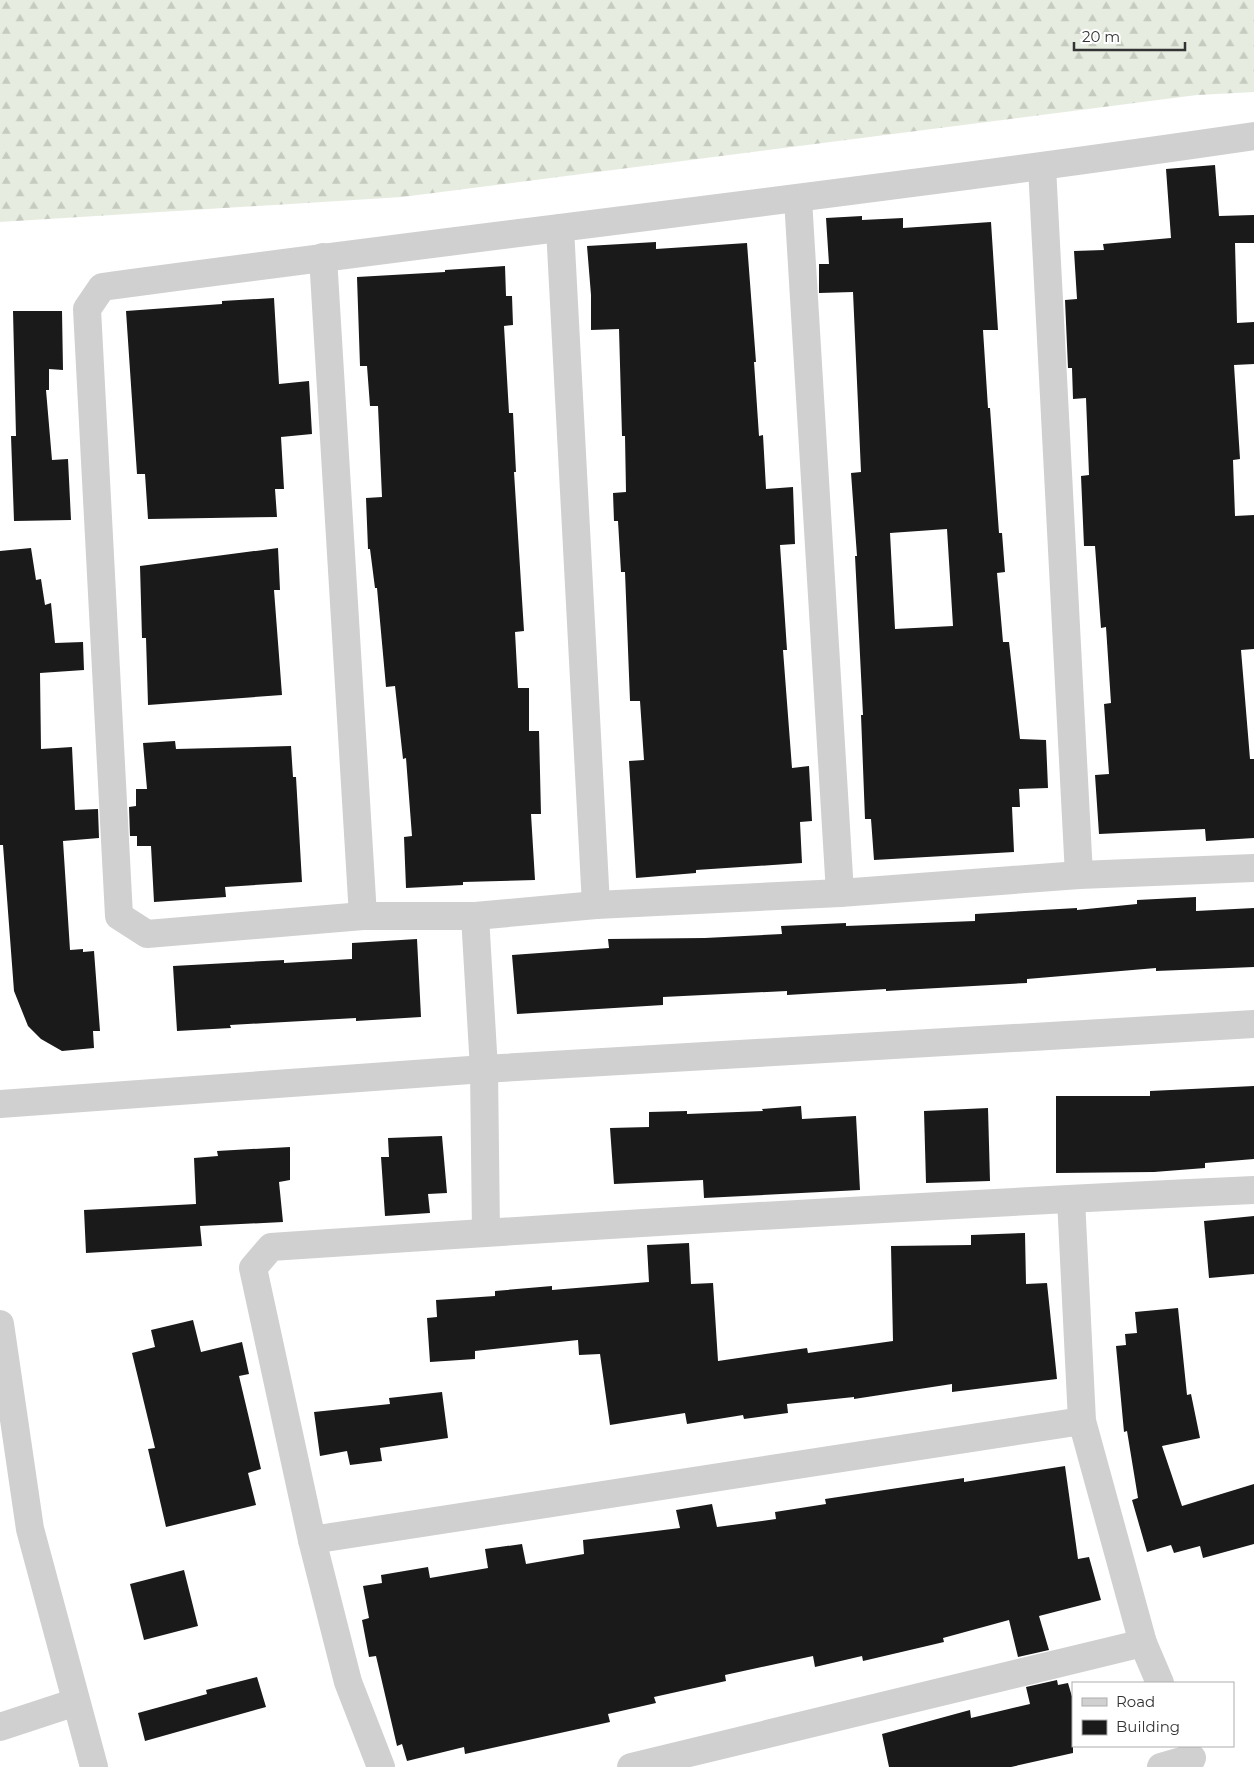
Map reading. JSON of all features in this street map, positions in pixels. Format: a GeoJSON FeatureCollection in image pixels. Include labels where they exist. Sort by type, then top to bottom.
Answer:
{"type":"FeatureCollection","features":[{"type":"Feature","properties":{"kind":"street"},"geometry":{"type":"LineString","coordinates":[[1254,136],[1042,167],[798,199],[323,257],[102,287],[87,310],[119,916],[147,934],[362,916],[475,916],[596,905],[840,894],[1079,875],[1254,868]]}},
{"type":"Feature","properties":{"kind":"street"},"geometry":{"type":"LineString","coordinates":[[1042,167],[1079,875]]}},
{"type":"Feature","properties":{"kind":"street"},"geometry":{"type":"LineString","coordinates":[[798,199],[840,894]]}},
{"type":"Feature","properties":{"kind":"street"},"geometry":{"type":"LineString","coordinates":[[560,228],[596,905]]}},
{"type":"Feature","properties":{"kind":"street"},"geometry":{"type":"LineString","coordinates":[[323,257],[362,916]]}},
{"type":"Feature","properties":{"kind":"street"},"geometry":{"type":"LineString","coordinates":[[475,916],[484,1069],[486,1232]]}},
{"type":"Feature","properties":{"kind":"street"},"geometry":{"type":"LineString","coordinates":[[0,1104],[484,1069],[1254,1024]]}},
{"type":"Feature","properties":{"kind":"street"},"geometry":{"type":"LineString","coordinates":[[381,1767],[348,1682],[312,1540],[253,1268],[271,1246],[1071,1198],[1254,1190]]}},
{"type":"Feature","properties":{"kind":"street"},"geometry":{"type":"LineString","coordinates":[[1071,1198],[1082,1421],[1144,1642],[1160,1682]]}},
{"type":"Feature","properties":{"kind":"street"},"geometry":{"type":"LineString","coordinates":[[0,1324],[30,1529],[94,1767]]}},
{"type":"Feature","properties":{"kind":"street"},"geometry":{"type":"LineString","coordinates":[[312,1540],[1082,1421]]}},
{"type":"Feature","properties":{"kind":"street"},"geometry":{"type":"LineString","coordinates":[[631,1767],[1144,1642]]}},
{"type":"Feature","properties":{"kind":"street"},"geometry":{"type":"LineString","coordinates":[[0,1727],[76,1702]]}},
{"type":"Feature","properties":{"kind":"street"},"geometry":{"type":"LineString","coordinates":[[1161,1767],[1191,1757]]}},
{"type":"Feature","properties":{"kind":"green space"},"geometry":{"type":"Polygon","coordinates":[[[0,0],[1254,0],[1254,92],[1197,95],[402,197],[0,222],[0,0]]]}},
{"type":"Feature","properties":{"kind":"building"},"geometry":{"type":"Polygon","coordinates":[[[1215,165],[1219,216],[1254,215],[1254,243],[1235,243],[1237,323],[1254,322],[1254,364],[1234,365],[1240,459],[1233,460],[1235,516],[1254,515],[1254,649],[1241,650],[1250,759],[1254,759],[1254,838],[1206,841],[1205,829],[1099,834],[1095,775],[1109,774],[1104,704],[1111,703],[1106,627],[1101,628],[1095,546],[1084,546],[1081,476],[1089,475],[1086,398],[1073,399],[1072,368],[1068,368],[1065,300],[1077,299],[1074,251],[1104,250],[1103,244],[1171,238],[1166,169],[1215,165]]]}},
{"type":"Feature","properties":{"kind":"building"},"geometry":{"type":"Polygon","coordinates":[[[862,216],[862,220],[903,218],[903,228],[991,222],[998,330],[983,330],[999,533],[1002,533],[1005,572],[997,573],[1003,642],[1009,642],[1020,739],[1046,740],[1048,788],[1019,789],[1020,807],[1012,807],[1014,852],[874,860],[871,819],[865,819],[861,715],[863,715],[855,556],[857,556],[851,473],[861,472],[853,292],[819,293],[819,264],[829,264],[826,218],[862,216]],[[947,529],[890,533],[895,629],[953,626],[947,529]]]}},
{"type":"Feature","properties":{"kind":"building"},"geometry":{"type":"Polygon","coordinates":[[[656,242],[656,249],[747,243],[756,362],[754,362],[759,436],[763,435],[766,489],[793,487],[795,544],[780,545],[787,650],[783,650],[792,768],[809,766],[812,821],[800,822],[802,863],[696,870],[696,873],[636,878],[629,761],[644,760],[640,701],[630,701],[625,572],[621,572],[618,521],[614,521],[613,493],[626,492],[625,436],[622,436],[619,329],[591,330],[591,295],[587,246],[656,242]]]}},
{"type":"Feature","properties":{"kind":"building"},"geometry":{"type":"Polygon","coordinates":[[[505,266],[506,296],[512,296],[513,325],[504,326],[509,413],[513,413],[516,472],[514,472],[524,631],[515,632],[518,688],[529,688],[529,731],[539,731],[541,814],[531,814],[535,880],[463,882],[463,885],[406,888],[404,837],[412,836],[406,758],[403,759],[395,686],[386,687],[377,588],[375,588],[370,549],[368,549],[366,498],[382,497],[378,406],[370,406],[367,366],[360,366],[357,277],[445,272],[445,270],[505,266]]]}},
{"type":"Feature","properties":{"kind":"building"},"geometry":{"type":"Polygon","coordinates":[[[274,298],[279,384],[309,381],[312,434],[281,437],[284,489],[275,489],[277,517],[148,519],[145,474],[137,474],[126,311],[222,304],[222,301],[274,298]]]}},
{"type":"Feature","properties":{"kind":"building"},"geometry":{"type":"Polygon","coordinates":[[[13,311],[62,311],[63,370],[49,369],[49,390],[46,390],[52,460],[68,459],[71,520],[14,521],[11,436],[16,436],[13,311]]]}},
{"type":"Feature","properties":{"kind":"building"},"geometry":{"type":"Polygon","coordinates":[[[31,548],[36,580],[41,579],[45,605],[51,603],[55,643],[83,642],[84,670],[40,673],[41,749],[72,747],[75,810],[98,809],[99,838],[63,841],[70,950],[83,949],[83,952],[94,951],[100,1031],[93,1031],[94,1048],[62,1051],[41,1039],[28,1026],[14,991],[3,845],[0,845],[0,551],[31,548]]]}},
{"type":"Feature","properties":{"kind":"building"},"geometry":{"type":"Polygon","coordinates":[[[278,548],[280,590],[274,590],[282,695],[148,705],[146,638],[142,638],[140,566],[278,548]]]}},
{"type":"Feature","properties":{"kind":"building"},"geometry":{"type":"Polygon","coordinates":[[[175,741],[176,749],[291,746],[293,777],[296,777],[302,882],[225,887],[226,897],[154,902],[151,846],[137,846],[137,836],[130,836],[129,807],[136,806],[136,789],[147,789],[143,743],[175,741]]]}},
{"type":"Feature","properties":{"kind":"building"},"geometry":{"type":"Polygon","coordinates":[[[1196,897],[1196,911],[1254,908],[1254,967],[1156,971],[1156,968],[1027,979],[1027,983],[886,991],[886,989],[787,995],[787,991],[663,997],[663,1005],[517,1014],[512,955],[609,948],[608,939],[705,938],[782,934],[781,926],[846,923],[846,926],[975,921],[975,914],[1077,908],[1077,910],[1137,904],[1137,900],[1196,897]]]}},
{"type":"Feature","properties":{"kind":"building"},"geometry":{"type":"Polygon","coordinates":[[[417,939],[421,1017],[356,1021],[356,1018],[230,1025],[231,1028],[177,1031],[173,966],[284,960],[284,963],[352,959],[352,943],[417,939]]]}},
{"type":"Feature","properties":{"kind":"building"},"geometry":{"type":"Polygon","coordinates":[[[1254,1086],[1254,1159],[1205,1163],[1205,1168],[1154,1172],[1056,1173],[1056,1096],[1150,1096],[1150,1091],[1254,1086]]]}},
{"type":"Feature","properties":{"kind":"building"},"geometry":{"type":"Polygon","coordinates":[[[801,1106],[802,1119],[856,1116],[860,1190],[704,1198],[703,1180],[614,1184],[610,1128],[649,1127],[649,1112],[687,1111],[687,1114],[763,1111],[762,1109],[801,1106]]]}},
{"type":"Feature","properties":{"kind":"building"},"geometry":{"type":"Polygon","coordinates":[[[988,1108],[990,1181],[926,1183],[924,1111],[988,1108]]]}},
{"type":"Feature","properties":{"kind":"building"},"geometry":{"type":"Polygon","coordinates":[[[442,1136],[447,1193],[428,1194],[430,1213],[385,1216],[381,1157],[389,1157],[388,1138],[442,1136]]]}},
{"type":"Feature","properties":{"kind":"building"},"geometry":{"type":"Polygon","coordinates":[[[290,1147],[290,1180],[279,1182],[283,1222],[200,1226],[202,1246],[86,1253],[84,1210],[196,1204],[194,1158],[218,1156],[217,1151],[290,1147]]]}},
{"type":"Feature","properties":{"kind":"building"},"geometry":{"type":"Polygon","coordinates":[[[1254,1216],[1254,1274],[1209,1278],[1204,1221],[1254,1216]]]}},
{"type":"Feature","properties":{"kind":"building"},"geometry":{"type":"Polygon","coordinates":[[[1025,1233],[1026,1284],[1047,1283],[1057,1379],[952,1392],[952,1384],[854,1399],[854,1397],[787,1404],[788,1413],[744,1419],[743,1415],[687,1424],[685,1413],[610,1425],[600,1354],[579,1355],[578,1340],[475,1351],[475,1359],[430,1362],[427,1318],[437,1317],[436,1300],[495,1296],[495,1291],[552,1286],[552,1290],[649,1282],[647,1245],[689,1243],[691,1284],[713,1283],[718,1361],[807,1348],[808,1353],[893,1341],[891,1246],[971,1245],[971,1235],[1025,1233]]]}},
{"type":"Feature","properties":{"kind":"building"},"geometry":{"type":"Polygon","coordinates":[[[1178,1308],[1187,1395],[1191,1394],[1200,1438],[1162,1446],[1182,1506],[1254,1484],[1254,1544],[1203,1558],[1200,1546],[1174,1553],[1171,1545],[1147,1552],[1132,1500],[1138,1498],[1127,1431],[1124,1432],[1116,1346],[1126,1345],[1125,1334],[1137,1333],[1135,1312],[1178,1308]]]}},
{"type":"Feature","properties":{"kind":"building"},"geometry":{"type":"Polygon","coordinates":[[[193,1320],[201,1352],[242,1342],[249,1374],[239,1376],[261,1469],[248,1473],[256,1505],[166,1527],[148,1449],[155,1448],[132,1353],[155,1347],[151,1330],[193,1320]]]}},
{"type":"Feature","properties":{"kind":"building"},"geometry":{"type":"Polygon","coordinates":[[[442,1392],[448,1438],[380,1448],[382,1461],[350,1465],[347,1451],[320,1456],[314,1412],[390,1404],[389,1398],[442,1392]]]}},
{"type":"Feature","properties":{"kind":"building"},"geometry":{"type":"Polygon","coordinates":[[[1065,1466],[1078,1559],[1089,1557],[1101,1600],[1039,1616],[1049,1650],[1018,1657],[1009,1620],[943,1638],[944,1642],[863,1661],[862,1656],[815,1667],[813,1656],[725,1675],[726,1681],[654,1697],[656,1703],[608,1714],[610,1722],[465,1754],[464,1747],[407,1761],[402,1744],[397,1746],[376,1656],[369,1657],[362,1620],[369,1618],[363,1586],[382,1583],[381,1575],[428,1567],[430,1578],[488,1568],[485,1549],[522,1544],[526,1564],[584,1554],[583,1540],[680,1528],[676,1510],[712,1504],[717,1527],[776,1519],[775,1512],[826,1504],[825,1499],[964,1478],[964,1482],[1065,1466]]]}},
{"type":"Feature","properties":{"kind":"building"},"geometry":{"type":"Polygon","coordinates":[[[184,1570],[198,1626],[144,1640],[130,1584],[184,1570]]]}},
{"type":"Feature","properties":{"kind":"building"},"geometry":{"type":"Polygon","coordinates":[[[257,1677],[266,1707],[145,1741],[138,1713],[207,1694],[206,1690],[257,1677]]]}},
{"type":"Feature","properties":{"kind":"building"},"geometry":{"type":"Polygon","coordinates":[[[1057,1680],[1058,1685],[1068,1683],[1072,1697],[1073,1753],[1011,1767],[889,1767],[882,1734],[970,1710],[971,1718],[1030,1704],[1026,1687],[1057,1680]]]}}]}
